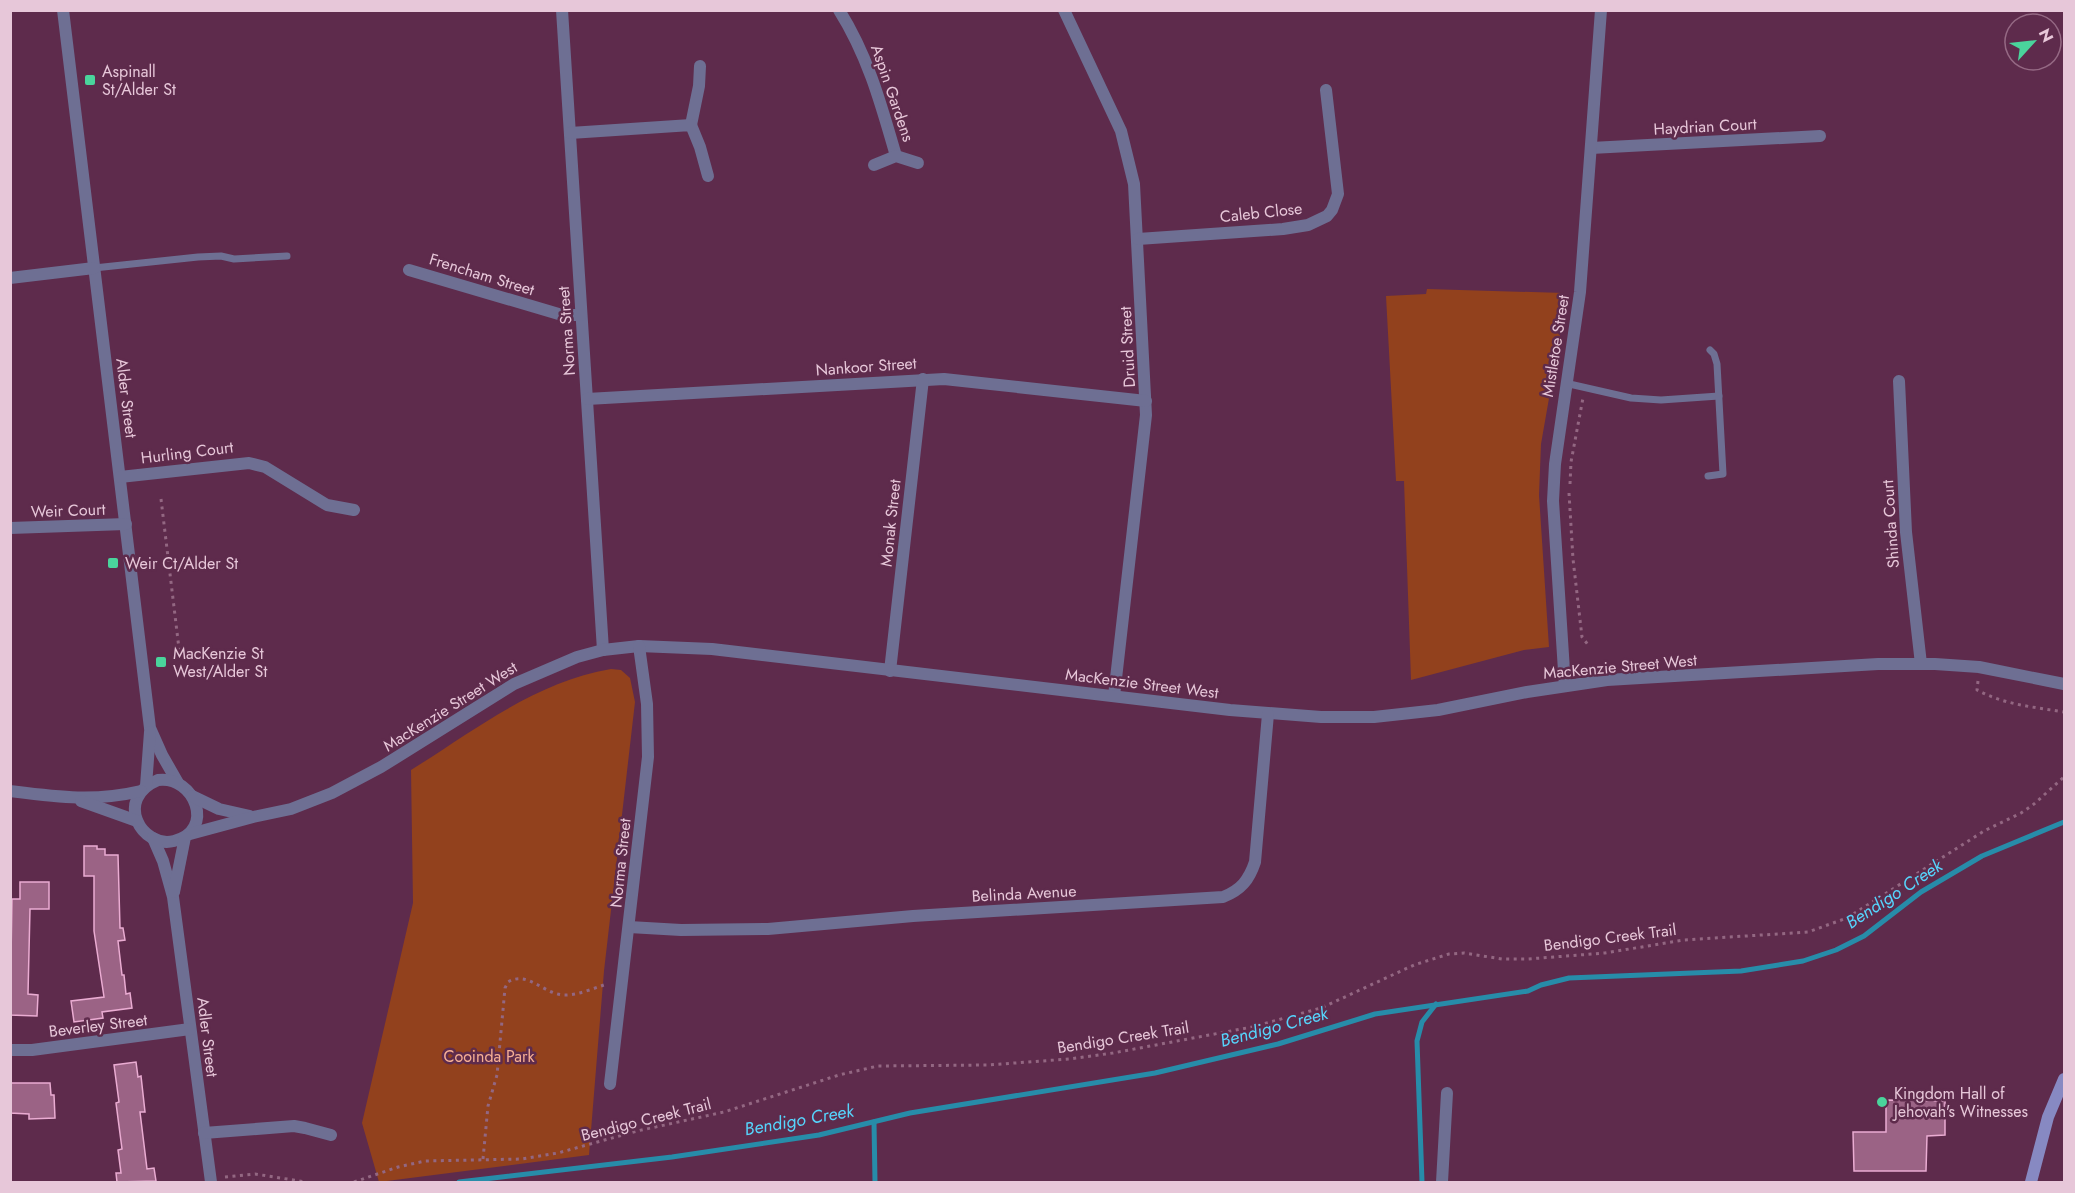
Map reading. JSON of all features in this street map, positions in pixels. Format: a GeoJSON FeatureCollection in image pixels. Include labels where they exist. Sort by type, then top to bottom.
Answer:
{"type":"FeatureCollection","features":[{"type":"Feature","properties":{"kind":"main road"},"geometry":{"type":"LineString","coordinates":[[2031,1182],[2048,1117],[2064,1078]]}},
{"type":"Feature","properties":{"kind":"street","name":"Alder Street"},"geometry":{"type":"LineString","coordinates":[[63,10],[150,728],[178,783]]}},
{"type":"Feature","properties":{"kind":"street","name":"Norma Street"},"geometry":{"type":"LineString","coordinates":[[562,10],[603,650]]}},
{"type":"Feature","properties":{"kind":"street","name":"Aspin Gardens"},"geometry":{"type":"LineString","coordinates":[[839,10],[865,57],[896,156]]}},
{"type":"Feature","properties":{"kind":"street","name":"Druid Street"},"geometry":{"type":"LineString","coordinates":[[1064,10],[1121,131],[1134,184],[1146,401],[1114,696]]}},
{"type":"Feature","properties":{"kind":"street","name":"Mistletoe Street"},"geometry":{"type":"LineString","coordinates":[[1565,686],[1553,501],[1565,383],[1580,292],[1601,10]]}},
{"type":"Feature","properties":{"kind":"street"},"geometry":{"type":"LineString","coordinates":[[700,66],[699,86],[691,125],[708,176]]}},
{"type":"Feature","properties":{"kind":"street","name":"Caleb Close"},"geometry":{"type":"LineString","coordinates":[[1138,239],[1283,229],[1315,223],[1327,216],[1338,194],[1326,90]]}},
{"type":"Feature","properties":{"kind":"street"},"geometry":{"type":"LineString","coordinates":[[570,133],[691,125]]}},
{"type":"Feature","properties":{"kind":"street","name":"Haydrian Court"},"geometry":{"type":"LineString","coordinates":[[1591,148],[1820,136]]}},
{"type":"Feature","properties":{"kind":"street","name":"Aspin Gardens"},"geometry":{"type":"LineString","coordinates":[[874,165],[896,156],[918,163]]}},
{"type":"Feature","properties":{"kind":"street"},"geometry":{"type":"LineString","coordinates":[[10,278],[94,268]]}},
{"type":"Feature","properties":{"kind":"street","name":"Frencham Street"},"geometry":{"type":"LineString","coordinates":[[409,270],[562,315],[581,315]]}},
{"type":"Feature","properties":{"kind":"street","name":"Nankoor Street"},"geometry":{"type":"LineString","coordinates":[[587,399],[923,379],[964,379],[1146,401]]}},
{"type":"Feature","properties":{"kind":"street","name":"Monak Street"},"geometry":{"type":"LineString","coordinates":[[890,671],[923,379]]}},
{"type":"Feature","properties":{"kind":"street","name":"Shinda Court"},"geometry":{"type":"LineString","coordinates":[[1899,381],[1906,532],[1921,664]]}},
{"type":"Feature","properties":{"kind":"street","name":"Hurling Court"},"geometry":{"type":"LineString","coordinates":[[120,477],[249,463],[265,467],[327,505],[354,510]]}},
{"type":"Feature","properties":{"kind":"street","name":"Weir Court"},"geometry":{"type":"LineString","coordinates":[[10,528],[126,524]]}},
{"type":"Feature","properties":{"kind":"street","name":"Norma Street"},"geometry":{"type":"LineString","coordinates":[[610,1084],[648,757],[647,704],[639,646]]}},
{"type":"Feature","properties":{"kind":"street","name":"MacKenzie Street West"},"geometry":{"type":"LineString","coordinates":[[187,835],[291,809],[332,793],[381,767],[514,684],[561,663],[603,650],[639,646],[712,649],[1268,714],[1348,718],[1438,710],[1565,686],[1632,679],[1844,666],[1921,664],[1979,667],[2064,684]]}},
{"type":"Feature","properties":{"kind":"street","name":"Belinda Avenue"},"geometry":{"type":"LineString","coordinates":[[629,927],[681,930],[768,929],[913,916],[1223,897],[1240,889],[1247,881],[1255,862],[1268,714]]}},
{"type":"Feature","properties":{"kind":"street"},"geometry":{"type":"LineString","coordinates":[[137,821],[135,805],[144,788],[149,764],[150,728]]}},
{"type":"Feature","properties":{"kind":"street"},"geometry":{"type":"LineString","coordinates":[[10,791],[75,799],[104,798],[144,788],[165,779],[178,783],[192,796],[198,817],[187,835],[169,842],[153,838],[137,821],[75,799]]}},
{"type":"Feature","properties":{"kind":"street","name":"MacKenzie Street West"},"geometry":{"type":"LineString","coordinates":[[192,796],[219,809],[253,817]]}},
{"type":"Feature","properties":{"kind":"street","name":"Adler Street"},"geometry":{"type":"LineString","coordinates":[[173,897],[187,835]]}},
{"type":"Feature","properties":{"kind":"street","name":"Adler Street"},"geometry":{"type":"LineString","coordinates":[[153,838],[163,861],[173,897],[211,1182]]}},
{"type":"Feature","properties":{"kind":"street","name":"Beverley Street"},"geometry":{"type":"LineString","coordinates":[[10,1050],[32,1050],[190,1029]]}},
{"type":"Feature","properties":{"kind":"street"},"geometry":{"type":"LineString","coordinates":[[1442,1182],[1447,1093]]}},
{"type":"Feature","properties":{"kind":"street"},"geometry":{"type":"LineString","coordinates":[[204,1133],[294,1126],[331,1135]]}},
{"type":"Feature","properties":{"kind":"lane"},"geometry":{"type":"LineString","coordinates":[[94,268],[198,257],[221,256],[234,259],[287,256]]}},
{"type":"Feature","properties":{"kind":"lane"},"geometry":{"type":"LineString","coordinates":[[1708,476],[1723,474],[1717,364],[1710,350]]}},
{"type":"Feature","properties":{"kind":"lane"},"geometry":{"type":"LineString","coordinates":[[1565,383],[1630,398],[1690,399],[1719,396]]}},
{"type":"Feature","properties":{"kind":"path"},"geometry":{"type":"LineString","coordinates":[[1585,388],[1571,462],[1569,494],[1573,559],[1582,637],[1589,646]]}},
{"type":"Feature","properties":{"kind":"path"},"geometry":{"type":"LineString","coordinates":[[161,499],[180,657]]}},
{"type":"Feature","properties":{"kind":"path"},"geometry":{"type":"LineString","coordinates":[[1979,667],[1977,690],[1992,698],[2009,704],[2064,712]]}},
{"type":"Feature","properties":{"kind":"path","name":"Bendigo Creek Trail"},"geometry":{"type":"LineString","coordinates":[[354,1182],[411,1163],[424,1161],[532,1159],[558,1154],[637,1131],[724,1112],[839,1075],[878,1066],[998,1065],[1069,1059],[1252,1027],[1321,1008],[1414,964],[1449,954],[1464,953],[1502,959],[1528,959],[1605,953],[1684,940],[1808,932],[1836,924],[1847,918],[1984,831],[2021,813],[2064,777]]}},
{"type":"Feature","properties":{"kind":"path"},"geometry":{"type":"LineString","coordinates":[[483,1160],[488,1106],[497,1075],[505,988],[508,982],[519,978],[530,980],[555,994],[566,995],[623,979]]}},
{"type":"Feature","properties":{"kind":"path"},"geometry":{"type":"LineString","coordinates":[[211,1182],[228,1176],[248,1174],[306,1182]]}},
{"type":"Feature","properties":{"kind":"green space"},"geometry":{"type":"Polygon","coordinates":[[[1427,289],[1564,293],[1562,324],[1541,444],[1539,495],[1549,647],[1524,650],[1411,680],[1404,481],[1396,481],[1386,296],[1426,294],[1427,289]]]}},
{"type":"Feature","properties":{"kind":"green space","name":"Cooinda Park"},"geometry":{"type":"Polygon","coordinates":[[[611,669],[621,670],[630,678],[635,702],[604,971],[589,1155],[379,1182],[362,1123],[413,903],[411,770],[506,709],[531,696],[583,675],[611,669]]]}},
{"type":"Feature","properties":{"kind":"building"},"geometry":{"type":"Polygon","coordinates":[[[84,846],[97,846],[97,849],[105,849],[105,855],[118,855],[120,928],[123,928],[125,940],[118,941],[122,975],[124,975],[126,994],[130,993],[132,1008],[102,1012],[103,1018],[74,1022],[71,1001],[104,997],[94,931],[94,876],[84,876],[84,846]]]}},
{"type":"Feature","properties":{"kind":"building"},"geometry":{"type":"Polygon","coordinates":[[[20,882],[49,882],[49,909],[30,909],[28,994],[38,995],[37,1016],[10,1015],[12,899],[20,899],[20,882]]]}},
{"type":"Feature","properties":{"kind":"building"},"geometry":{"type":"Polygon","coordinates":[[[136,1062],[138,1077],[141,1076],[145,1112],[140,1112],[147,1169],[154,1168],[156,1181],[117,1182],[116,1173],[121,1173],[118,1150],[122,1149],[114,1065],[136,1062]]]}},
{"type":"Feature","properties":{"kind":"building"},"geometry":{"type":"Polygon","coordinates":[[[10,1083],[50,1083],[51,1095],[54,1095],[55,1118],[29,1119],[29,1114],[10,1113],[10,1083]]]}},
{"type":"Feature","properties":{"kind":"building"},"geometry":{"type":"Polygon","coordinates":[[[1886,1100],[1945,1101],[1945,1135],[1927,1136],[1926,1171],[1854,1171],[1853,1132],[1886,1132],[1886,1100]]]}},
{"type":"Feature","properties":{"kind":"waterway","name":"Bendigo Creek"},"geometry":{"type":"LineString","coordinates":[[459,1182],[672,1157],[819,1135],[910,1113],[1155,1073],[1278,1044],[1375,1014],[1528,991],[1569,978],[1741,971],[1803,961],[1836,950],[1864,936],[1921,892],[1982,856],[2064,822]]}},
{"type":"Feature","properties":{"kind":"waterway"},"geometry":{"type":"LineString","coordinates":[[1422,1182],[1417,1041],[1422,1022],[1436,1004]]}},
{"type":"Feature","properties":{"kind":"waterway"},"geometry":{"type":"LineString","coordinates":[[874,1122],[875,1182]]}},
{"type":"Feature","properties":{"kind":"place","name":"Aspinall St/Alder St"},"geometry":{"type":"Point","coordinates":[90,80]}},
{"type":"Feature","properties":{"kind":"place","name":"Weir Ct/Alder St"},"geometry":{"type":"Point","coordinates":[113,563]}},
{"type":"Feature","properties":{"kind":"place","name":"MacKenzie St West/Alder St"},"geometry":{"type":"Point","coordinates":[161,662]}},
{"type":"Feature","properties":{"kind":"place","name":"Kingdom Hall of Jehovah's Witnesses"},"geometry":{"type":"Point","coordinates":[1882,1102]}}]}
